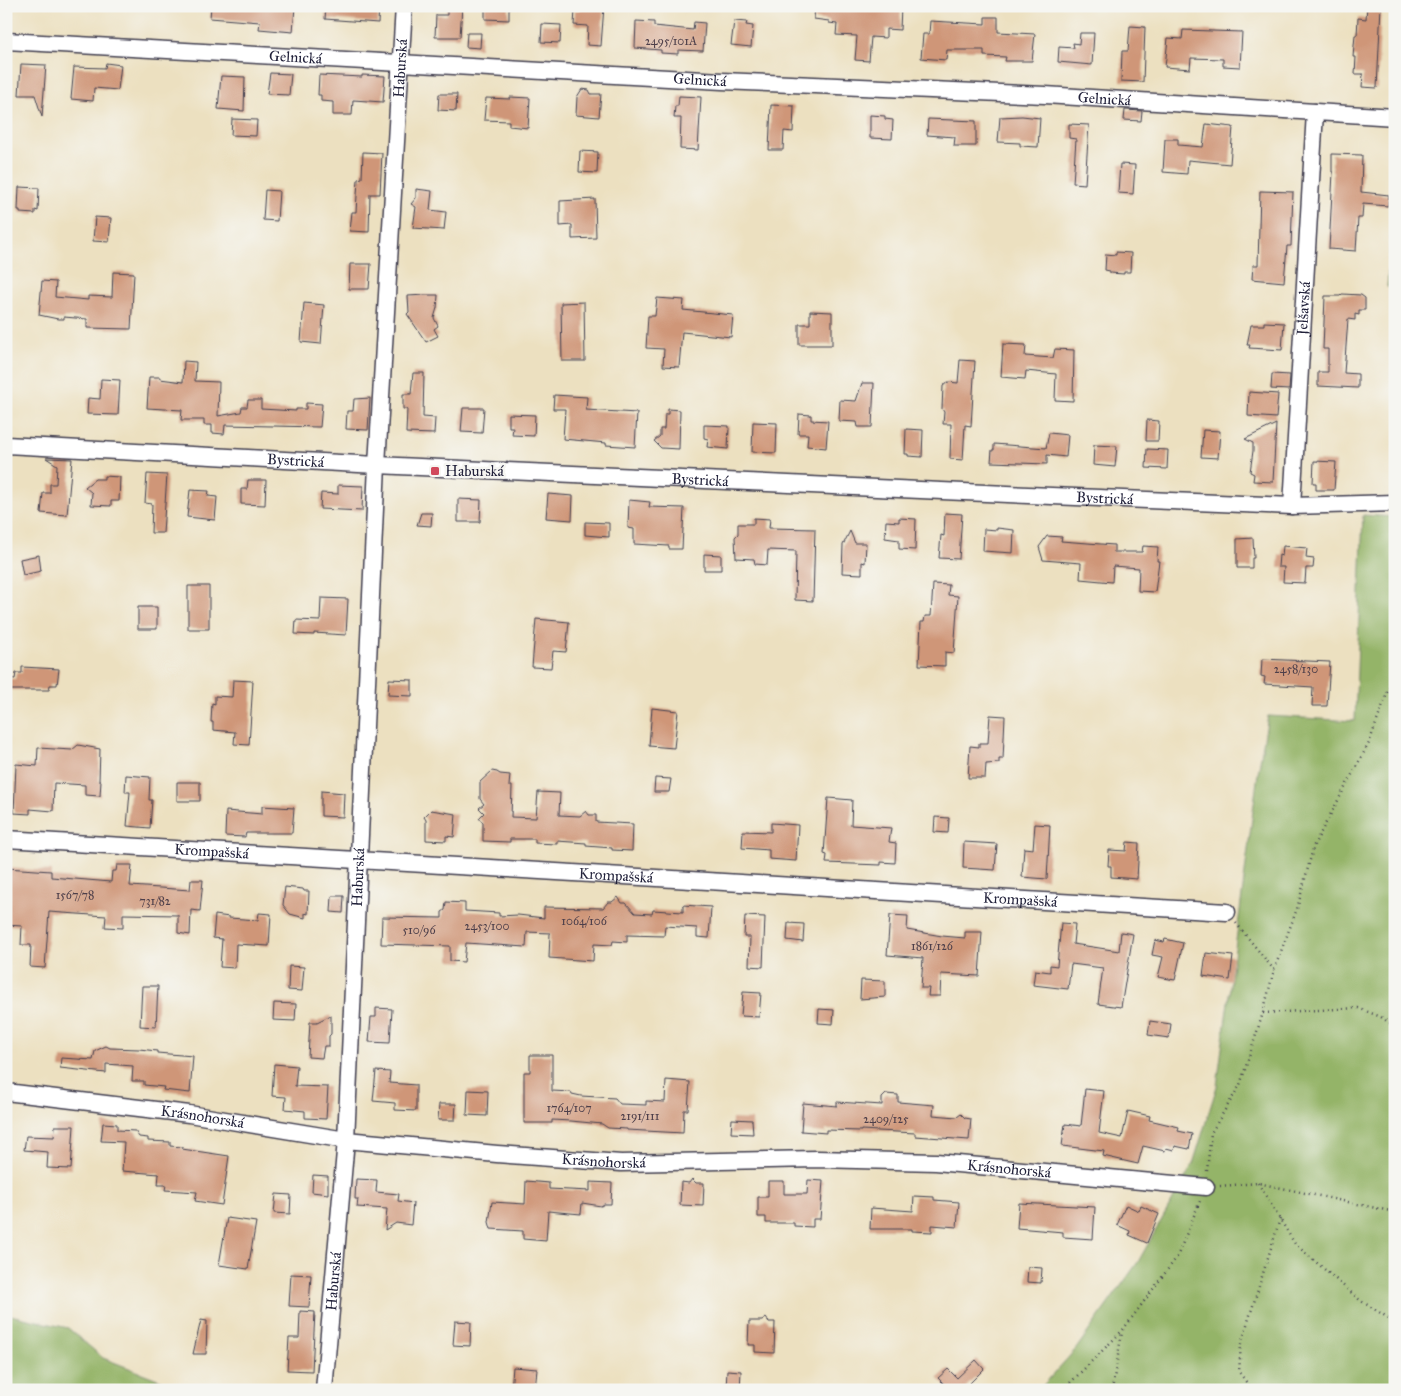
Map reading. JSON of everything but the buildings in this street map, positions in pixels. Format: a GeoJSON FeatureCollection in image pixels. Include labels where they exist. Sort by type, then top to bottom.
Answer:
{"type":"FeatureCollection","features":[{"type":"Feature","properties":{"kind":"street","name":"Haburská"},"geometry":{"type":"LineString","coordinates":[[324,1390],[346,1140],[377,465],[404,6]]}},
{"type":"Feature","properties":{"kind":"street","name":"Gelnická"},"geometry":{"type":"LineString","coordinates":[[6,41],[722,82],[1055,95],[1395,117]]}},
{"type":"Feature","properties":{"kind":"street","name":"Jelšavská"},"geometry":{"type":"LineString","coordinates":[[1292,506],[1315,112]]}},
{"type":"Feature","properties":{"kind":"street","name":"Bystrická"},"geometry":{"type":"LineString","coordinates":[[6,445],[377,465],[1292,506],[1395,503]]}},
{"type":"Feature","properties":{"kind":"street","name":"Krompašská"},"geometry":{"type":"LineString","coordinates":[[6,839],[1227,912]]}},
{"type":"Feature","properties":{"kind":"street","name":"Krásnohorská"},"geometry":{"type":"LineString","coordinates":[[6,1092],[189,1114],[346,1140],[497,1154],[621,1163],[817,1159],[936,1162],[1206,1187]]}},
{"type":"Feature","properties":{"kind":"path"},"geometry":{"type":"LineString","coordinates":[[1063,1390],[1122,1330],[1177,1257],[1206,1187],[1211,1134],[1240,1085],[1264,1013],[1274,970],[1297,909],[1314,845],[1369,743],[1395,672]]}},
{"type":"Feature","properties":{"kind":"path"},"geometry":{"type":"LineString","coordinates":[[1227,912],[1274,970]]}},
{"type":"Feature","properties":{"kind":"path"},"geometry":{"type":"LineString","coordinates":[[1264,1013],[1358,1008],[1381,1017],[1395,1027]]}},
{"type":"Feature","properties":{"kind":"path"},"geometry":{"type":"LineString","coordinates":[[1206,1187],[1258,1183],[1395,1212]]}},
{"type":"Feature","properties":{"kind":"path"},"geometry":{"type":"LineString","coordinates":[[1258,1183],[1296,1244],[1360,1301],[1395,1322]]}},
{"type":"Feature","properties":{"kind":"path"},"geometry":{"type":"LineString","coordinates":[[1252,1390],[1239,1372],[1241,1344],[1280,1219]]}},
{"type":"Feature","properties":{"kind":"path"},"geometry":{"type":"LineString","coordinates":[[1112,1390],[1122,1330]]}},
{"type":"Feature","properties":{"kind":"green space"},"geometry":{"type":"Polygon","coordinates":[[[1395,189],[1395,287],[1387,287],[1395,189]]]}},
{"type":"Feature","properties":{"kind":"green space"},"geometry":{"type":"Polygon","coordinates":[[[1363,515],[1395,517],[1395,1390],[1039,1390],[1076,1349],[1138,1262],[1193,1164],[1217,1086],[1258,773],[1268,716],[1355,721],[1363,515]]]}},
{"type":"Feature","properties":{"kind":"green space"},"geometry":{"type":"Polygon","coordinates":[[[6,1314],[68,1328],[103,1358],[186,1390],[6,1390],[6,1314]]]}},
{"type":"Feature","properties":{"kind":"place","name":"Haburská"},"geometry":{"type":"Point","coordinates":[435,471]}}]}
